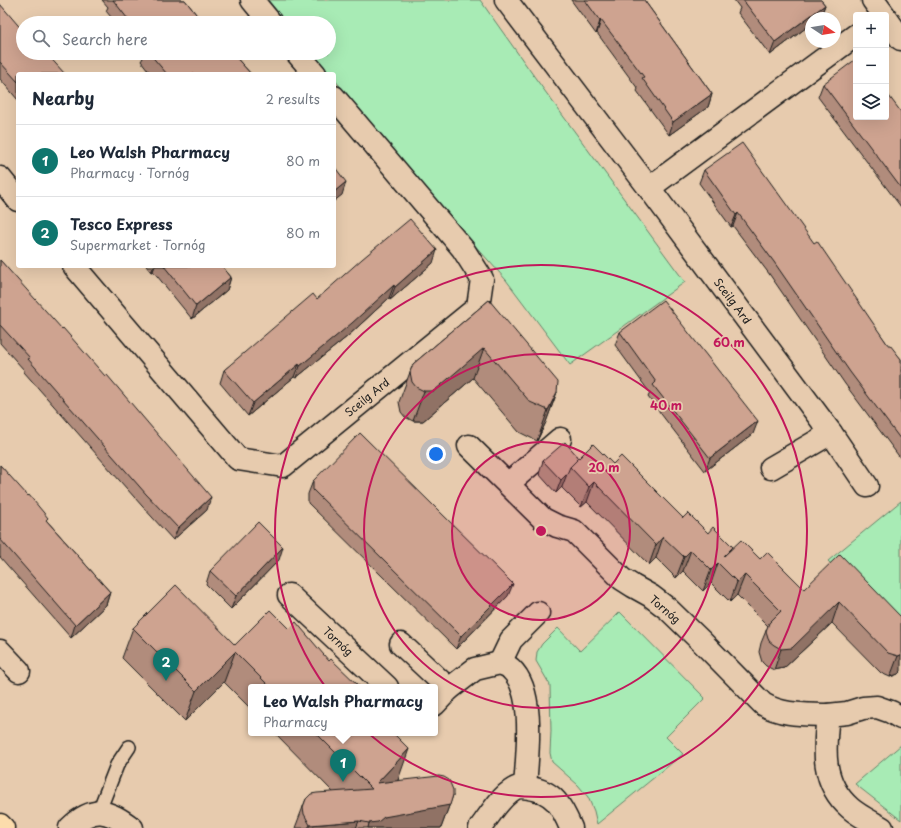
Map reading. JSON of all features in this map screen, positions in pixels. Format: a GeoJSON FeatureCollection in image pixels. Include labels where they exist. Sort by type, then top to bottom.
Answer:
{"type":"FeatureCollection","features":[{"type":"Feature","properties":{"kind":"street"},"geometry":{"type":"LineString","coordinates":[[252,0],[265,16]]}},
{"type":"Feature","properties":{"kind":"street","name":"Sceilg Ard"},"geometry":{"type":"LineString","coordinates":[[506,0],[649,188],[831,433],[867,486]]}},
{"type":"Feature","properties":{"kind":"street"},"geometry":{"type":"LineString","coordinates":[[872,0],[882,12]]}},
{"type":"Feature","properties":{"kind":"street"},"geometry":{"type":"LineString","coordinates":[[889,22],[901,39]]}},
{"type":"Feature","properties":{"kind":"street"},"geometry":{"type":"LineString","coordinates":[[649,188],[853,38]]}},
{"type":"Feature","properties":{"kind":"street"},"geometry":{"type":"LineString","coordinates":[[303,60],[313,72]]}},
{"type":"Feature","properties":{"kind":"street","name":"Sceilg Ard"},"geometry":{"type":"LineString","coordinates":[[76,268],[238,459],[283,466],[478,307],[482,279],[463,249],[336,99]]}},
{"type":"Feature","properties":{"kind":"street"},"geometry":{"type":"LineString","coordinates":[[0,178],[16,198]]}},
{"type":"Feature","properties":{"kind":"street"},"geometry":{"type":"LineString","coordinates":[[771,468],[831,433]]}},
{"type":"Feature","properties":{"kind":"street"},"geometry":{"type":"LineString","coordinates":[[508,484],[560,439]]}},
{"type":"Feature","properties":{"kind":"street","name":"Tornóg"},"geometry":{"type":"LineString","coordinates":[[469,446],[543,519],[557,526],[574,531],[622,579],[651,596],[668,609],[763,704],[772,710],[784,713],[828,715],[847,713],[862,708],[877,707],[891,712],[901,718]]}},
{"type":"Feature","properties":{"kind":"street","name":"Tornóg"},"geometry":{"type":"LineString","coordinates":[[289,595],[384,684]]}},
{"type":"Feature","properties":{"kind":"street"},"geometry":{"type":"LineString","coordinates":[[500,663],[511,640],[538,613]]}},
{"type":"Feature","properties":{"kind":"street"},"geometry":{"type":"LineString","coordinates":[[401,644],[432,684]]}},
{"type":"Feature","properties":{"kind":"street"},"geometry":{"type":"LineString","coordinates":[[0,650],[19,671]]}},
{"type":"Feature","properties":{"kind":"street"},"geometry":{"type":"LineString","coordinates":[[442,697],[475,669],[500,663],[511,668],[517,677],[526,700],[528,724],[525,787]]}},
{"type":"Feature","properties":{"kind":"street"},"geometry":{"type":"LineString","coordinates":[[828,715],[825,762],[829,777],[838,794],[850,808],[882,828]]}},
{"type":"Feature","properties":{"kind":"street"},"geometry":{"type":"LineString","coordinates":[[480,828],[509,793],[516,787],[539,789],[548,794],[556,800],[565,813],[571,828]]}},
{"type":"Feature","properties":{"kind":"street"},"geometry":{"type":"LineString","coordinates":[[70,828],[80,818],[99,811],[118,818],[132,828]]}},
{"type":"Feature","properties":{"kind":"lane"},"geometry":{"type":"LineString","coordinates":[[99,811],[117,765],[129,747]]}},
{"type":"Feature","properties":{"kind":"green space"},"geometry":{"type":"Polygon","coordinates":[[[268,0],[480,0],[685,282],[570,365],[506,280],[462,231],[336,81],[336,72],[328,72],[318,60],[336,60],[336,16],[281,16],[268,0]]]}},
{"type":"Feature","properties":{"kind":"green space"},"geometry":{"type":"Polygon","coordinates":[[[901,501],[901,631],[828,561],[901,501]]]}},
{"type":"Feature","properties":{"kind":"green space"},"geometry":{"type":"Polygon","coordinates":[[[620,612],[705,698],[666,737],[683,754],[597,824],[594,811],[588,797],[578,785],[552,762],[550,753],[550,685],[536,661],[537,652],[542,644],[558,628],[580,651],[620,612]]]}},
{"type":"Feature","properties":{"kind":"green space"},"geometry":{"type":"Polygon","coordinates":[[[901,745],[901,820],[855,784],[901,745]]]}},
{"type":"Feature","properties":{"kind":"building"},"geometry":{"type":"Polygon","coordinates":[[[113,0],[185,0],[198,16],[126,16],[113,0]]]}},
{"type":"Feature","properties":{"kind":"building"},"geometry":{"type":"Polygon","coordinates":[[[585,0],[644,0],[712,94],[673,122],[642,78],[644,77],[585,0]]]}},
{"type":"Feature","properties":{"kind":"building"},"geometry":{"type":"Polygon","coordinates":[[[743,0],[821,0],[825,5],[816,12],[805,12],[805,20],[775,42],[743,0]]]}},
{"type":"Feature","properties":{"kind":"building"},"geometry":{"type":"Polygon","coordinates":[[[0,4],[16,23],[16,60],[52,60],[63,72],[16,72],[16,80],[0,62],[0,4]]]}},
{"type":"Feature","properties":{"kind":"building"},"geometry":{"type":"Polygon","coordinates":[[[155,60],[238,60],[249,72],[165,72],[155,60]]]}},
{"type":"Feature","properties":{"kind":"building"},"geometry":{"type":"Polygon","coordinates":[[[853,61],[853,120],[889,120],[889,96],[901,112],[901,188],[823,84],[853,61]]]}},
{"type":"Feature","properties":{"kind":"building"},"geometry":{"type":"Polygon","coordinates":[[[742,143],[814,243],[817,241],[888,345],[890,345],[901,359],[901,440],[850,372],[774,262],[738,213],[736,215],[704,170],[742,143]]]}},
{"type":"Feature","properties":{"kind":"building"},"geometry":{"type":"Polygon","coordinates":[[[336,169],[346,182],[336,190],[336,169]]]}},
{"type":"Feature","properties":{"kind":"building"},"geometry":{"type":"Polygon","coordinates":[[[410,219],[437,250],[395,287],[394,285],[352,323],[300,366],[299,364],[253,403],[224,370],[313,294],[317,299],[410,219]]]}},
{"type":"Feature","properties":{"kind":"building"},"geometry":{"type":"Polygon","coordinates":[[[0,260],[105,376],[107,375],[211,497],[178,528],[146,494],[0,325],[0,260]]]}},
{"type":"Feature","properties":{"kind":"building"},"geometry":{"type":"Polygon","coordinates":[[[166,268],[224,268],[231,277],[196,306],[166,268]]]}},
{"type":"Feature","properties":{"kind":"building"},"geometry":{"type":"Polygon","coordinates":[[[489,300],[558,382],[557,392],[548,410],[530,402],[484,348],[434,391],[424,391],[416,387],[412,382],[410,372],[413,364],[489,300]]]}},
{"type":"Feature","properties":{"kind":"building"},"geometry":{"type":"Polygon","coordinates":[[[663,300],[758,421],[710,458],[653,385],[656,382],[620,332],[663,300]]]}},
{"type":"Feature","properties":{"kind":"building"},"geometry":{"type":"Polygon","coordinates":[[[360,433],[513,584],[461,636],[313,490],[313,481],[360,433]]]}},
{"type":"Feature","properties":{"kind":"building"},"geometry":{"type":"Polygon","coordinates":[[[565,442],[579,458],[570,467],[567,474],[561,480],[543,461],[565,442]]]}},
{"type":"Feature","properties":{"kind":"building"},"geometry":{"type":"Polygon","coordinates":[[[593,444],[613,464],[621,456],[683,518],[688,513],[708,533],[713,527],[733,547],[724,556],[741,540],[760,559],[767,552],[804,589],[840,554],[901,617],[901,655],[898,656],[888,653],[839,602],[792,648],[781,649],[774,645],[769,641],[766,631],[769,623],[781,611],[745,575],[737,582],[718,563],[711,570],[691,550],[684,557],[663,537],[656,545],[594,482],[589,487],[570,467],[593,444]]]}},
{"type":"Feature","properties":{"kind":"building"},"geometry":{"type":"Polygon","coordinates":[[[0,465],[28,496],[29,495],[48,518],[46,520],[110,592],[75,625],[0,539],[0,465]]]}},
{"type":"Feature","properties":{"kind":"building"},"geometry":{"type":"Polygon","coordinates":[[[258,522],[283,547],[236,596],[210,571],[258,522]]]}},
{"type":"Feature","properties":{"kind":"building"},"geometry":{"type":"Polygon","coordinates":[[[176,585],[235,645],[270,610],[289,629],[296,622],[329,661],[331,659],[357,684],[267,684],[235,652],[196,691],[133,628],[176,585]]]}},
{"type":"Feature","properties":{"kind":"building"},"geometry":{"type":"Polygon","coordinates":[[[319,736],[396,736],[409,749],[377,783],[439,776],[449,780],[453,790],[453,795],[450,805],[384,817],[378,822],[369,823],[359,821],[310,825],[304,814],[303,807],[306,799],[311,794],[372,789],[319,736]]]}},
{"type":"Feature","properties":{"kind":"place","name":"Tesco Express"},"geometry":{"type":"Point","coordinates":[166,681]}},
{"type":"Feature","properties":{"kind":"place","name":"Leo Walsh Pharmacy"},"geometry":{"type":"Point","coordinates":[343,782]}}]}
